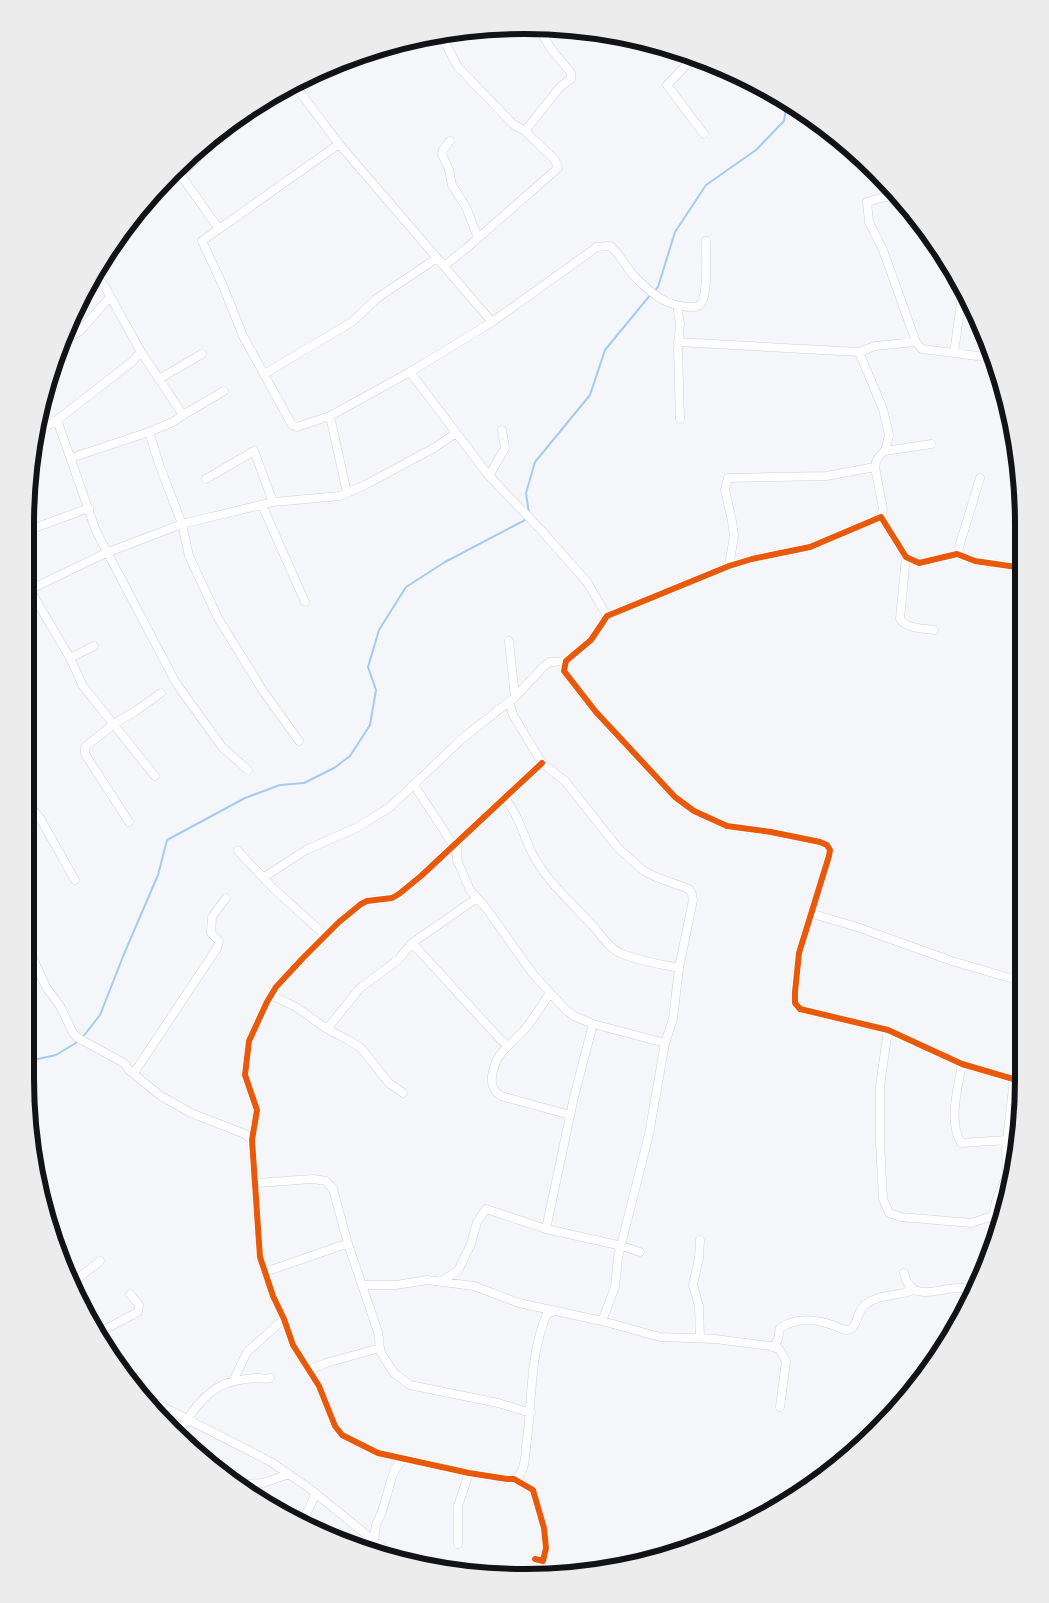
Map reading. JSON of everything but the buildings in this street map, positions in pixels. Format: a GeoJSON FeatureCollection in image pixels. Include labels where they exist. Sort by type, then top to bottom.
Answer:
{"type":"FeatureCollection","features":[{"type":"Feature","properties":{"kind":"street"},"geometry":{"type":"LineString","coordinates":[[525,131],[560,87],[571,79],[571,74],[552,50],[545,35]]}},
{"type":"Feature","properties":{"kind":"street"},"geometry":{"type":"LineString","coordinates":[[444,41],[458,67],[513,124],[525,131],[555,160],[558,168],[444,266]]}},
{"type":"Feature","properties":{"kind":"street"},"geometry":{"type":"LineString","coordinates":[[688,62],[667,85],[704,134]]}},
{"type":"Feature","properties":{"kind":"street"},"geometry":{"type":"LineString","coordinates":[[298,89],[339,144],[492,322]]}},
{"type":"Feature","properties":{"kind":"street"},"geometry":{"type":"LineString","coordinates":[[450,140],[442,154],[449,170],[452,185],[466,208],[478,238]]}},
{"type":"Feature","properties":{"kind":"street"},"geometry":{"type":"LineString","coordinates":[[339,144],[202,241],[243,336],[292,424],[296,427],[330,416],[410,372],[492,322],[597,247],[604,245],[615,249],[635,278],[668,304],[698,307],[703,299],[706,272],[706,241]]}},
{"type":"Feature","properties":{"kind":"street"},"geometry":{"type":"LineString","coordinates":[[180,174],[219,230]]}},
{"type":"Feature","properties":{"kind":"street"},"geometry":{"type":"LineString","coordinates":[[890,198],[884,197],[867,202],[870,222],[883,250],[916,342],[922,349],[985,357]]}},
{"type":"Feature","properties":{"kind":"street"},"geometry":{"type":"LineString","coordinates":[[264,374],[352,322],[376,299],[437,258]]}},
{"type":"Feature","properties":{"kind":"street"},"geometry":{"type":"LineString","coordinates":[[99,280],[104,285],[140,352],[182,414]]}},
{"type":"Feature","properties":{"kind":"street"},"geometry":{"type":"LineString","coordinates":[[72,335],[80,331],[110,297]]}},
{"type":"Feature","properties":{"kind":"street"},"geometry":{"type":"LineString","coordinates":[[954,353],[961,300]]}},
{"type":"Feature","properties":{"kind":"street"},"geometry":{"type":"LineString","coordinates":[[677,306],[680,323]]}},
{"type":"Feature","properties":{"kind":"street"},"geometry":{"type":"LineString","coordinates":[[680,419],[678,342],[680,323],[686,307]]}},
{"type":"Feature","properties":{"kind":"street"},"geometry":{"type":"LineString","coordinates":[[678,342],[859,352],[875,346],[916,342]]}},
{"type":"Feature","properties":{"kind":"street"},"geometry":{"type":"LineString","coordinates":[[43,428],[57,420],[133,361],[140,352]]}},
{"type":"Feature","properties":{"kind":"street"},"geometry":{"type":"LineString","coordinates":[[859,352],[883,409],[889,435],[885,451]]}},
{"type":"Feature","properties":{"kind":"street"},"geometry":{"type":"LineString","coordinates":[[159,379],[202,354]]}},
{"type":"Feature","properties":{"kind":"street"},"geometry":{"type":"LineString","coordinates":[[410,372],[489,476],[541,530],[587,582],[607,616]]}},
{"type":"Feature","properties":{"kind":"street"},"geometry":{"type":"LineString","coordinates":[[72,458],[173,422],[182,414],[224,391]]}},
{"type":"Feature","properties":{"kind":"street"},"geometry":{"type":"LineString","coordinates":[[330,416],[347,493]]}},
{"type":"Feature","properties":{"kind":"street"},"geometry":{"type":"LineString","coordinates":[[57,420],[72,458],[96,531],[176,683],[222,746],[248,770]]}},
{"type":"Feature","properties":{"kind":"street"},"geometry":{"type":"LineString","coordinates":[[489,476],[504,448],[502,430]]}},
{"type":"Feature","properties":{"kind":"street"},"geometry":{"type":"LineString","coordinates":[[149,432],[182,524],[189,556],[218,618],[258,683],[299,741]]}},
{"type":"Feature","properties":{"kind":"street"},"geometry":{"type":"LineString","coordinates":[[34,588],[106,553],[182,524],[273,502],[329,497],[347,493],[366,485],[434,448],[456,433]]}},
{"type":"Feature","properties":{"kind":"street"},"geometry":{"type":"LineString","coordinates":[[931,444],[885,451],[876,460],[875,467],[883,509],[881,517],[906,557],[919,563],[957,554],[984,563],[1015,567]]}},
{"type":"Feature","properties":{"kind":"street"},"geometry":{"type":"LineString","coordinates":[[206,478],[254,451],[273,502]]}},
{"type":"Feature","properties":{"kind":"street"},"geometry":{"type":"LineString","coordinates":[[730,566],[734,536],[725,490],[728,478],[826,476],[875,467]]}},
{"type":"Feature","properties":{"kind":"street"},"geometry":{"type":"LineString","coordinates":[[957,554],[980,478]]}},
{"type":"Feature","properties":{"kind":"street"},"geometry":{"type":"LineString","coordinates":[[262,505],[305,602]]}},
{"type":"Feature","properties":{"kind":"street"},"geometry":{"type":"LineString","coordinates":[[34,528],[89,508]]}},
{"type":"Feature","properties":{"kind":"street"},"geometry":{"type":"LineString","coordinates":[[264,877],[306,850],[358,827],[390,807],[462,738],[512,699],[550,662],[566,660],[591,640],[607,616],[730,566],[752,559],[810,548],[881,517]]}},
{"type":"Feature","properties":{"kind":"street"},"geometry":{"type":"LineString","coordinates":[[906,557],[900,619],[903,624],[908,626],[934,630]]}},
{"type":"Feature","properties":{"kind":"street"},"geometry":{"type":"LineString","coordinates":[[34,597],[84,686],[155,776]]}},
{"type":"Feature","properties":{"kind":"street"},"geometry":{"type":"LineString","coordinates":[[509,640],[513,715],[542,763],[565,781],[618,848],[632,861],[656,877],[689,889],[693,900],[679,968],[673,1019],[665,1043],[649,1134],[618,1257],[615,1286],[602,1321]]}},
{"type":"Feature","properties":{"kind":"street"},"geometry":{"type":"LineString","coordinates":[[70,658],[94,646]]}},
{"type":"Feature","properties":{"kind":"street"},"geometry":{"type":"LineString","coordinates":[[566,660],[564,671],[566,675],[596,712],[675,797],[694,811],[727,826],[771,832],[827,845],[830,850],[829,856],[799,953],[795,1003],[800,1009],[888,1030],[962,1064],[1015,1079]]}},
{"type":"Feature","properties":{"kind":"street"},"geometry":{"type":"LineString","coordinates":[[129,822],[85,754],[85,747],[114,724],[162,693]]}},
{"type":"Feature","properties":{"kind":"street"},"geometry":{"type":"LineString","coordinates":[[535,1559],[543,1561],[546,1548],[542,1514],[533,1490],[514,1479],[469,1473],[378,1453],[342,1435],[335,1426],[319,1386],[293,1345],[273,1296],[260,1257],[252,1140],[257,1110],[245,1075],[249,1041],[276,987],[339,922],[367,901],[392,898],[399,894],[456,845],[542,763]]}},
{"type":"Feature","properties":{"kind":"street"},"geometry":{"type":"LineString","coordinates":[[414,785],[456,845],[457,860],[470,890],[478,898],[532,974],[565,1009],[574,1016],[593,1024],[665,1043]]}},
{"type":"Feature","properties":{"kind":"street"},"geometry":{"type":"LineString","coordinates":[[504,799],[514,810],[533,853],[552,884],[607,944],[629,956],[679,968]]}},
{"type":"Feature","properties":{"kind":"street"},"geometry":{"type":"LineString","coordinates":[[34,811],[76,880]]}},
{"type":"Feature","properties":{"kind":"street"},"geometry":{"type":"LineString","coordinates":[[238,851],[274,889],[326,935]]}},
{"type":"Feature","properties":{"kind":"street"},"geometry":{"type":"LineString","coordinates":[[445,855],[457,860]]}},
{"type":"Feature","properties":{"kind":"street"},"geometry":{"type":"LineString","coordinates":[[134,1073],[217,948],[219,941],[211,933],[212,917],[226,898]]}},
{"type":"Feature","properties":{"kind":"street"},"geometry":{"type":"LineString","coordinates":[[327,1029],[360,988],[398,960],[412,942],[478,898]]}},
{"type":"Feature","properties":{"kind":"street"},"geometry":{"type":"LineString","coordinates":[[812,914],[857,927],[952,961],[1015,980]]}},
{"type":"Feature","properties":{"kind":"street"},"geometry":{"type":"LineString","coordinates":[[412,942],[507,1046]]}},
{"type":"Feature","properties":{"kind":"street"},"geometry":{"type":"LineString","coordinates":[[34,961],[46,987],[60,1006],[78,1038],[124,1063],[130,1071],[161,1096],[191,1113],[245,1134],[252,1140]]}},
{"type":"Feature","properties":{"kind":"street"},"geometry":{"type":"LineString","coordinates":[[550,993],[526,1028],[498,1056],[492,1079],[492,1087],[501,1096],[570,1115]]}},
{"type":"Feature","properties":{"kind":"street"},"geometry":{"type":"LineString","coordinates":[[271,995],[296,1007],[327,1029],[361,1048],[384,1078],[403,1093]]}},
{"type":"Feature","properties":{"kind":"street"},"geometry":{"type":"LineString","coordinates":[[546,1229],[570,1115],[593,1024]]}},
{"type":"Feature","properties":{"kind":"street"},"geometry":{"type":"LineString","coordinates":[[888,1030],[880,1086],[883,1199],[888,1213],[901,1217],[972,1223],[993,1216],[996,1201],[1005,1179]]}},
{"type":"Feature","properties":{"kind":"street"},"geometry":{"type":"LineString","coordinates":[[962,1064],[955,1106],[956,1135],[961,1143],[1011,1140]]}},
{"type":"Feature","properties":{"kind":"street"},"geometry":{"type":"LineString","coordinates":[[1007,1169],[1006,1148],[1014,1095]]}},
{"type":"Feature","properties":{"kind":"street"},"geometry":{"type":"LineString","coordinates":[[256,1183],[313,1178],[326,1181],[333,1188],[348,1244],[378,1332],[381,1353],[394,1373],[410,1385],[498,1403],[531,1412]]}},
{"type":"Feature","properties":{"kind":"street"},"geometry":{"type":"LineString","coordinates":[[440,1282],[458,1271],[471,1244],[477,1222],[486,1209],[546,1229],[622,1246],[640,1252]]}},
{"type":"Feature","properties":{"kind":"street"},"geometry":{"type":"LineString","coordinates":[[700,1240],[699,1258],[693,1285],[699,1306],[700,1338]]}},
{"type":"Feature","properties":{"kind":"street"},"geometry":{"type":"LineString","coordinates":[[266,1272],[348,1244]]}},
{"type":"Feature","properties":{"kind":"street"},"geometry":{"type":"LineString","coordinates":[[76,1279],[100,1261]]}},
{"type":"Feature","properties":{"kind":"street"},"geometry":{"type":"LineString","coordinates":[[904,1273],[917,1292],[930,1293],[960,1288],[968,1289]]}},
{"type":"Feature","properties":{"kind":"street"},"geometry":{"type":"LineString","coordinates":[[362,1285],[396,1285],[427,1280],[474,1286],[551,1313],[602,1321],[660,1337],[700,1338],[774,1347],[779,1349],[786,1361],[780,1407]]}},
{"type":"Feature","properties":{"kind":"street"},"geometry":{"type":"LineString","coordinates":[[774,1347],[780,1328],[792,1322],[818,1321],[845,1330],[851,1329],[856,1325],[858,1312],[864,1305],[877,1297],[914,1290]]}},
{"type":"Feature","properties":{"kind":"street"},"geometry":{"type":"LineString","coordinates":[[103,1330],[138,1312],[139,1304],[130,1294]]}},
{"type":"Feature","properties":{"kind":"street"},"geometry":{"type":"LineString","coordinates":[[514,1479],[522,1470],[540,1331],[551,1313]]}},
{"type":"Feature","properties":{"kind":"street"},"geometry":{"type":"LineString","coordinates":[[233,1381],[248,1352],[284,1319]]}},
{"type":"Feature","properties":{"kind":"street"},"geometry":{"type":"LineString","coordinates":[[310,1370],[326,1363],[380,1348]]}},
{"type":"Feature","properties":{"kind":"street"},"geometry":{"type":"LineString","coordinates":[[180,1429],[207,1394],[233,1381],[256,1377],[262,1380],[270,1378]]}},
{"type":"Feature","properties":{"kind":"street"},"geometry":{"type":"LineString","coordinates":[[159,1405],[271,1462],[316,1494],[384,1549]]}},
{"type":"Feature","properties":{"kind":"street"},"geometry":{"type":"LineString","coordinates":[[374,1540],[376,1525],[399,1459]]}},
{"type":"Feature","properties":{"kind":"street"},"geometry":{"type":"LineString","coordinates":[[458,1544],[458,1506],[469,1473]]}},
{"type":"Feature","properties":{"kind":"street"},"geometry":{"type":"LineString","coordinates":[[248,1484],[263,1483],[289,1474]]}},
{"type":"Feature","properties":{"kind":"street"},"geometry":{"type":"LineString","coordinates":[[304,1518],[316,1494]]}},
{"type":"Feature","properties":{"kind":"street"},"geometry":{"type":"LineString","coordinates":[[364,1532],[376,1525]]}},
{"type":"Feature","properties":{"kind":"waterway"},"geometry":{"type":"LineString","coordinates":[[654,291],[658,287],[675,232],[706,185],[756,150],[784,121],[786,109]]}},
{"type":"Feature","properties":{"kind":"waterway"},"geometry":{"type":"LineString","coordinates":[[529,514],[526,493],[535,462],[590,395],[605,350],[651,294]]}},
{"type":"Feature","properties":{"kind":"waterway"},"geometry":{"type":"LineString","coordinates":[[82,1038],[100,1015],[158,875],[167,840],[245,798],[280,785],[304,783],[334,768],[350,756],[370,725],[376,690],[368,667],[379,630],[406,587],[445,562],[527,519]]}},
{"type":"Feature","properties":{"kind":"waterway"},"geometry":{"type":"LineString","coordinates":[[34,1060],[56,1055],[79,1041]]}},
{"type":"Feature","properties":{"kind":"cycle path"},"geometry":{"type":"LineString","coordinates":[[1015,567],[975,561],[957,554],[919,563],[906,557],[881,517],[810,547],[752,559],[729,566],[607,616],[591,640],[566,661],[564,671],[596,712],[675,797],[694,811],[727,826],[771,832],[827,845],[830,850],[829,856],[799,953],[795,1003],[800,1009],[888,1030],[962,1064],[1015,1080]]}},
{"type":"Feature","properties":{"kind":"cycle path"},"geometry":{"type":"LineString","coordinates":[[535,1559],[543,1561],[546,1548],[544,1528],[533,1490],[514,1479],[469,1473],[378,1453],[342,1435],[335,1426],[319,1386],[293,1345],[273,1296],[260,1257],[252,1140],[257,1110],[245,1075],[249,1041],[267,1002],[276,987],[303,958],[339,922],[361,904],[367,901],[392,898],[399,894],[421,876],[542,763]]}}]}
